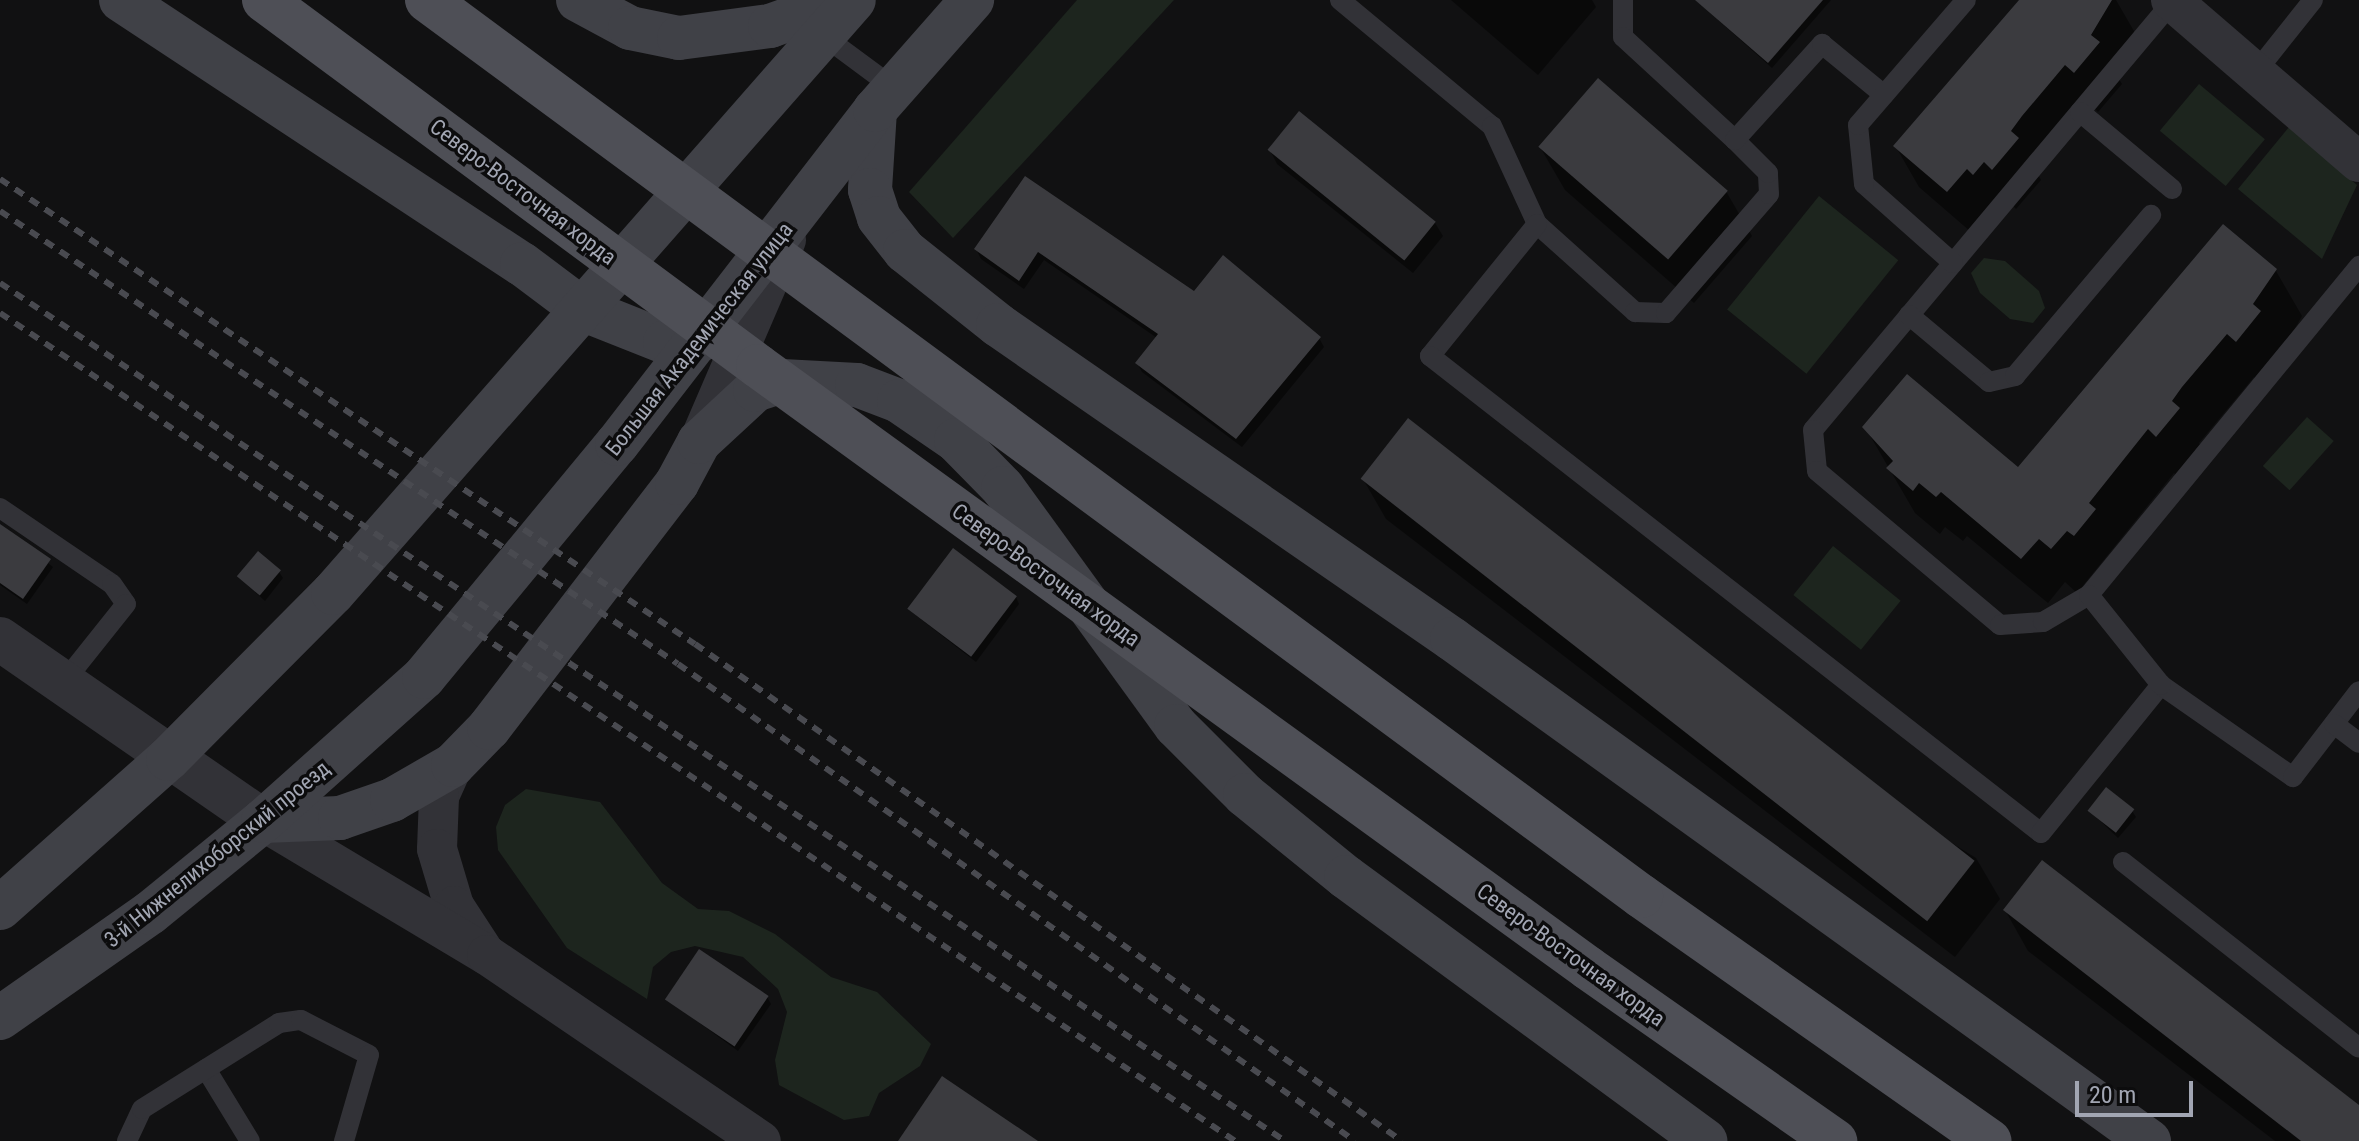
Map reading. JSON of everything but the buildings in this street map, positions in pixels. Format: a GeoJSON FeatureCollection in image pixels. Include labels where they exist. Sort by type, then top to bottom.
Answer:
{"type":"FeatureCollection","features":[{"type":"Feature","properties":{"kind":"main road"},"geometry":{"type":"LineString","coordinates":[[121,0],[522,264],[582,309],[665,342],[700,340]]}},
{"type":"Feature","properties":{"kind":"main road","name":"Северо-Восточная хорда"},"geometry":{"type":"LineString","coordinates":[[264,0],[771,376],[1588,968],[1835,1141]]}},
{"type":"Feature","properties":{"kind":"main road"},"geometry":{"type":"LineString","coordinates":[[427,0],[1641,896],[1990,1141]]}},
{"type":"Feature","properties":{"kind":"main road"},"geometry":{"type":"LineString","coordinates":[[578,0],[630,28],[679,38],[814,13],[854,0]]}},
{"type":"Feature","properties":{"kind":"main road","name":"Большая Академическая улица"},"geometry":{"type":"LineString","coordinates":[[424,677],[700,340],[885,99],[972,0]]}},
{"type":"Feature","properties":{"kind":"main road"},"geometry":{"type":"LineString","coordinates":[[0,908],[168,759],[333,593],[582,309],[814,13]]}},
{"type":"Feature","properties":{"kind":"main road"},"geometry":{"type":"LineString","coordinates":[[885,99],[870,190],[879,218],[905,251],[998,325],[1452,639],[2149,1141]]}},
{"type":"Feature","properties":{"kind":"main road"},"geometry":{"type":"LineString","coordinates":[[263,821],[340,818],[392,800],[453,765],[489,728],[677,483],[699,442],[755,390],[782,381],[812,380],[857,385],[899,401],[956,440],[1003,488],[1176,726],[1245,795],[1346,877],[1706,1141]]}},
{"type":"Feature","properties":{"kind":"main road","name":"3-й Нижнелихоборский проезд"},"geometry":{"type":"LineString","coordinates":[[0,1018],[116,938],[263,821],[424,677]]}},
{"type":"Feature","properties":{"kind":"street"},"geometry":{"type":"LineString","coordinates":[[2172,1],[2359,162]]}},
{"type":"Feature","properties":{"kind":"street"},"geometry":{"type":"LineString","coordinates":[[699,442],[797,214]]}},
{"type":"Feature","properties":{"kind":"street"},"geometry":{"type":"LineString","coordinates":[[0,639],[168,759],[263,821],[487,955],[761,1141]]}},
{"type":"Feature","properties":{"kind":"street"},"geometry":{"type":"LineString","coordinates":[[453,765],[439,797],[437,849],[454,906],[487,955]]}},
{"type":"Feature","properties":{"kind":"lane"},"geometry":{"type":"LineString","coordinates":[[1340,0],[1492,126],[1537,224],[1635,312],[1666,313],[1769,194],[1768,173],[1623,37],[1623,0]]}},
{"type":"Feature","properties":{"kind":"lane"},"geometry":{"type":"LineString","coordinates":[[1953,263],[1864,184],[1858,125],[1966,0]]}},
{"type":"Feature","properties":{"kind":"lane"},"geometry":{"type":"LineString","coordinates":[[2255,73],[2313,0]]}},
{"type":"Feature","properties":{"kind":"lane"},"geometry":{"type":"LineString","coordinates":[[2172,1],[1813,430],[1817,471],[2000,625],[2043,622],[2089,595],[2359,266]]}},
{"type":"Feature","properties":{"kind":"lane"},"geometry":{"type":"LineString","coordinates":[[814,13],[885,99]]}},
{"type":"Feature","properties":{"kind":"lane"},"geometry":{"type":"LineString","coordinates":[[1735,140],[1822,44],[1884,95]]}},
{"type":"Feature","properties":{"kind":"lane"},"geometry":{"type":"LineString","coordinates":[[2080,112],[2172,189]]}},
{"type":"Feature","properties":{"kind":"lane"},"geometry":{"type":"LineString","coordinates":[[1909,315],[1989,382],[2015,376],[2151,215]]}},
{"type":"Feature","properties":{"kind":"lane"},"geometry":{"type":"LineString","coordinates":[[1537,224],[1430,356],[2041,833],[2161,685]]}},
{"type":"Feature","properties":{"kind":"lane"},"geometry":{"type":"LineString","coordinates":[[0,508],[112,584],[126,604],[63,683]]}},
{"type":"Feature","properties":{"kind":"lane"},"geometry":{"type":"LineString","coordinates":[[2089,595],[2161,685],[2293,777],[2359,691]]}},
{"type":"Feature","properties":{"kind":"lane"},"geometry":{"type":"LineString","coordinates":[[2334,724],[2359,743]]}},
{"type":"Feature","properties":{"kind":"lane"},"geometry":{"type":"LineString","coordinates":[[2123,862],[2359,1048]]}},
{"type":"Feature","properties":{"kind":"lane"},"geometry":{"type":"LineString","coordinates":[[127,1141],[142,1109],[279,1023],[301,1020],[369,1055],[344,1141]]}},
{"type":"Feature","properties":{"kind":"lane"},"geometry":{"type":"LineString","coordinates":[[206,1069],[250,1141]]}},
{"type":"Feature","properties":{"kind":"shaded area"},"geometry":{"type":"Polygon","coordinates":[[[1077,0],[1174,0],[953,238],[909,192],[1077,0]]]}},
{"type":"Feature","properties":{"kind":"shaded area"},"geometry":{"type":"Polygon","coordinates":[[[2199,84],[2265,139],[2226,186],[2160,131],[2199,84]]]}},
{"type":"Feature","properties":{"kind":"shaded area"},"geometry":{"type":"Polygon","coordinates":[[[2289,127],[2357,185],[2322,259],[2238,189],[2289,127]]]}},
{"type":"Feature","properties":{"kind":"shaded area"},"geometry":{"type":"Polygon","coordinates":[[[1819,196],[1898,260],[1806,374],[1727,309],[1819,196]]]}},
{"type":"Feature","properties":{"kind":"shaded area"},"geometry":{"type":"Polygon","coordinates":[[[1984,258],[2005,261],[2039,291],[2045,308],[2033,323],[2010,319],[1980,293],[1971,273],[1984,258]]]}},
{"type":"Feature","properties":{"kind":"shaded area"},"geometry":{"type":"Polygon","coordinates":[[[2307,417],[2334,441],[2290,490],[2263,466],[2307,417]]]}},
{"type":"Feature","properties":{"kind":"shaded area"},"geometry":{"type":"Polygon","coordinates":[[[1833,546],[1901,601],[1861,650],[1793,595],[1833,546]]]}},
{"type":"Feature","properties":{"kind":"shaded area"},"geometry":{"type":"Polygon","coordinates":[[[526,789],[600,802],[662,883],[698,909],[729,911],[775,934],[831,977],[877,992],[931,1044],[920,1066],[879,1093],[869,1116],[844,1120],[779,1085],[775,1060],[787,1012],[778,989],[743,957],[695,946],[671,952],[653,967],[647,999],[567,948],[498,850],[496,827],[505,805],[526,789]]]}},
{"type":"Feature","properties":{"kind":"railway"},"geometry":{"type":"LineString","coordinates":[[0,179],[695,644],[1402,1141]]}},
{"type":"Feature","properties":{"kind":"railway"},"geometry":{"type":"LineString","coordinates":[[0,211],[678,664],[1355,1141]]}},
{"type":"Feature","properties":{"kind":"railway"},"geometry":{"type":"LineString","coordinates":[[0,283],[1285,1141]]}},
{"type":"Feature","properties":{"kind":"railway"},"geometry":{"type":"LineString","coordinates":[[0,313],[1235,1141]]}}]}
